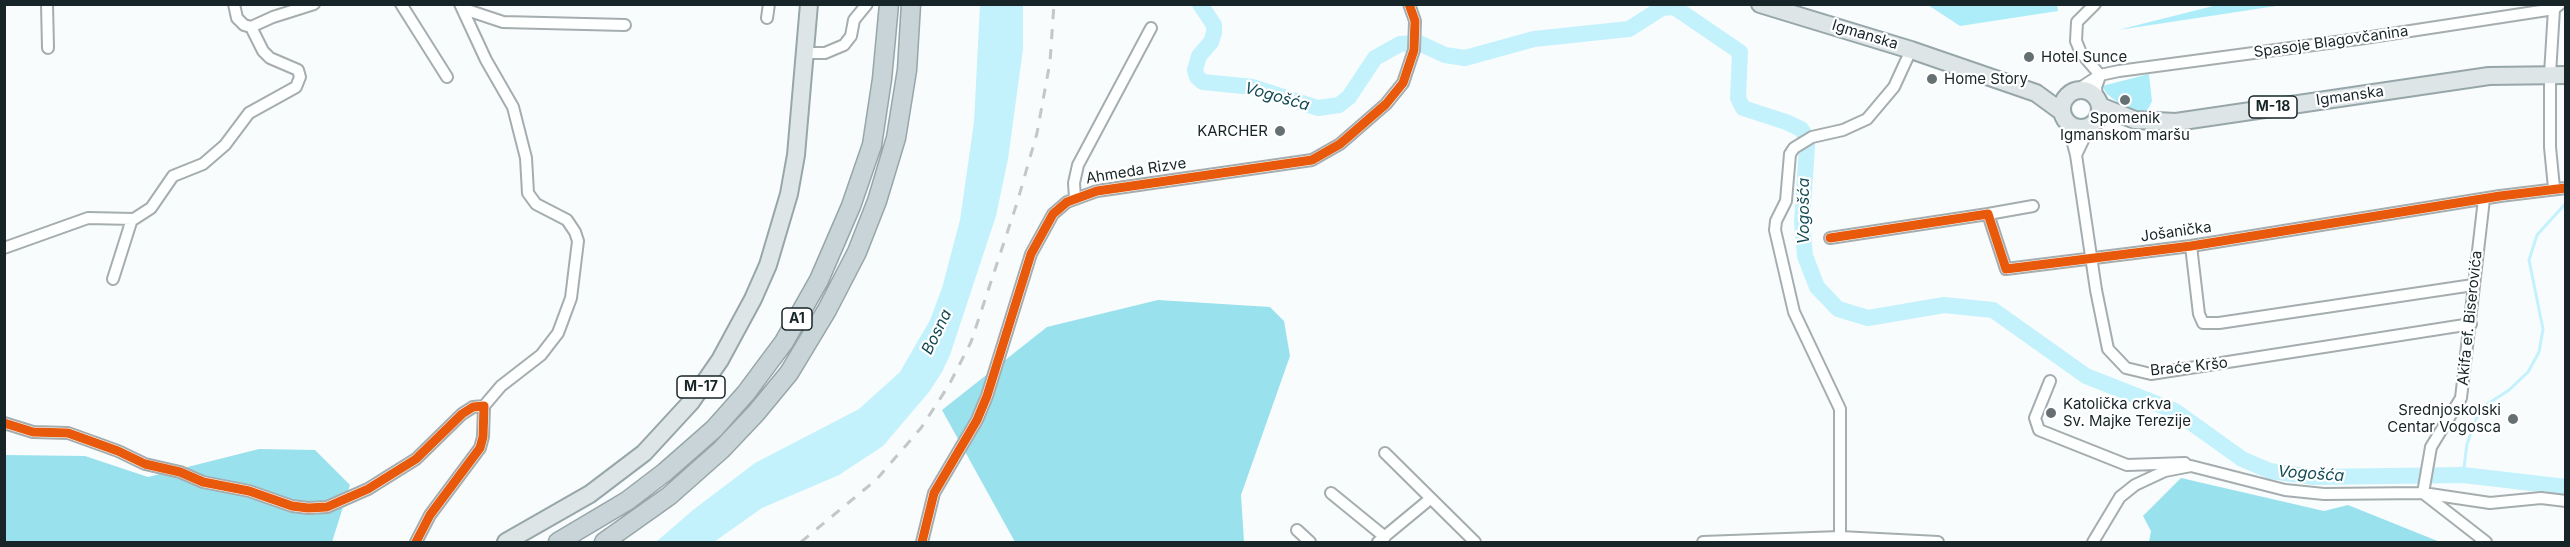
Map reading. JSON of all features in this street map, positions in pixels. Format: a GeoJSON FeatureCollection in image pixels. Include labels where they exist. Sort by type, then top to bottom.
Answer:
{"type":"FeatureCollection","features":[{"type":"Feature","properties":{"kind":"highway","name":"A1"},"geometry":{"type":"LineString","coordinates":[[558,543],[627,501],[665,472],[714,429],[746,393],[784,342],[819,280],[851,206],[872,146],[882,79],[889,4]]}},
{"type":"Feature","properties":{"kind":"highway","name":"A1"},"geometry":{"type":"LineString","coordinates":[[604,543],[669,496],[721,450],[789,373],[827,310],[857,252],[896,138],[907,70],[911,4]]}},
{"type":"Feature","properties":{"kind":"main road","name":"M-17"},"geometry":{"type":"LineString","coordinates":[[506,543],[590,494],[644,453],[691,402],[720,360],[753,299],[778,235],[796,155],[809,4]]}},
{"type":"Feature","properties":{"kind":"main road","name":"Igmanska"},"geometry":{"type":"LineString","coordinates":[[1760,4],[1911,50],[2036,93],[2065,118]]}},
{"type":"Feature","properties":{"kind":"main road","name":"Igmanska"},"geometry":{"type":"LineString","coordinates":[[2092,126],[2134,120],[2176,122],[2489,76],[2558,74]]}},
{"type":"Feature","properties":{"kind":"main road","name":"Igmanska"},"geometry":{"type":"LineString","coordinates":[[2036,93],[2074,91]]}},
{"type":"Feature","properties":{"kind":"main road","name":"M-18"},"geometry":{"type":"LineString","coordinates":[[2074,91],[2088,91],[2098,101]]}},
{"type":"Feature","properties":{"kind":"main road"},"geometry":{"type":"LineString","coordinates":[[2065,118],[2063,101],[2074,91]]}},
{"type":"Feature","properties":{"kind":"main road","name":"Igmanska"},"geometry":{"type":"LineString","coordinates":[[2098,101],[2134,120]]}},
{"type":"Feature","properties":{"kind":"main road"},"geometry":{"type":"LineString","coordinates":[[2092,126],[2100,112],[2098,101]]}},
{"type":"Feature","properties":{"kind":"main road","name":"M-18"},"geometry":{"type":"LineString","coordinates":[[2065,118],[2079,129],[2092,126]]}},
{"type":"Feature","properties":{"kind":"street"},"geometry":{"type":"LineString","coordinates":[[47,4],[48,48]]}},
{"type":"Feature","properties":{"kind":"street"},"geometry":{"type":"LineString","coordinates":[[234,4],[237,18],[244,25],[251,27],[273,17],[314,4]]}},
{"type":"Feature","properties":{"kind":"street"},"geometry":{"type":"LineString","coordinates":[[401,4],[447,77]]}},
{"type":"Feature","properties":{"kind":"street"},"geometry":{"type":"LineString","coordinates":[[767,18],[769,4]]}},
{"type":"Feature","properties":{"kind":"street"},"geometry":{"type":"LineString","coordinates":[[806,53],[825,53],[843,45],[851,36],[854,20],[867,4]]}},
{"type":"Feature","properties":{"kind":"street","name":"Ahmeda Rizve"},"geometry":{"type":"LineString","coordinates":[[922,543],[934,494],[977,420],[987,396],[1031,254],[1053,214],[1075,198],[1139,184],[1312,160],[1340,144],[1386,104],[1404,83],[1414,50],[1416,33],[1409,4]]}},
{"type":"Feature","properties":{"kind":"street"},"geometry":{"type":"LineString","coordinates":[[2095,4],[2077,22],[2076,41],[2081,53],[2100,75]]}},
{"type":"Feature","properties":{"kind":"street"},"geometry":{"type":"LineString","coordinates":[[462,7],[503,22],[625,25]]}},
{"type":"Feature","properties":{"kind":"street"},"geometry":{"type":"LineString","coordinates":[[416,543],[430,515],[480,448],[483,438],[484,406],[501,386],[540,355],[558,333],[571,298],[578,250],[575,232],[567,220],[537,204],[528,194],[526,158],[513,107],[486,60],[462,7]]}},
{"type":"Feature","properties":{"kind":"street"},"geometry":{"type":"LineString","coordinates":[[2554,188],[2550,147],[2558,74],[2557,7]]}},
{"type":"Feature","properties":{"kind":"street","name":"Spasoje Blagovčanina"},"geometry":{"type":"LineString","coordinates":[[2100,75],[2557,7]]}},
{"type":"Feature","properties":{"kind":"street"},"geometry":{"type":"LineString","coordinates":[[4,248],[88,218],[132,219],[151,208],[173,176],[203,164],[225,145],[249,113],[290,92],[299,83],[298,70],[270,58],[263,51],[251,27]]}},
{"type":"Feature","properties":{"kind":"street"},"geometry":{"type":"LineString","coordinates":[[1075,198],[1074,183],[1078,165],[1151,28]]}},
{"type":"Feature","properties":{"kind":"street"},"geometry":{"type":"LineString","coordinates":[[1840,537],[1840,409],[1794,312],[1775,230],[1776,221],[1786,201],[1790,154],[1797,145],[1812,137],[1843,130],[1867,119],[1894,87],[1911,50]]}},
{"type":"Feature","properties":{"kind":"street"},"geometry":{"type":"LineString","coordinates":[[2074,91],[2100,75]]}},
{"type":"Feature","properties":{"kind":"street"},"geometry":{"type":"LineString","coordinates":[[2098,101],[2096,87],[2100,75]]}},
{"type":"Feature","properties":{"kind":"street","name":"Braće Kršo"},"geometry":{"type":"LineString","coordinates":[[2065,118],[2076,155],[2091,259],[2108,349],[2126,368],[2151,374],[2379,341],[2471,324]]}},
{"type":"Feature","properties":{"kind":"street"},"geometry":{"type":"LineString","coordinates":[[2076,155],[2092,126]]}},
{"type":"Feature","properties":{"kind":"street","name":"Jošanička"},"geometry":{"type":"LineString","coordinates":[[1988,214],[2006,269],[2190,246],[2565,188]]}},
{"type":"Feature","properties":{"kind":"street","name":"Akifa ef. Biserovića"},"geometry":{"type":"LineString","coordinates":[[2423,488],[2431,447],[2461,399],[2484,199]]}},
{"type":"Feature","properties":{"kind":"street"},"geometry":{"type":"LineString","coordinates":[[1830,238],[2032,206]]}},
{"type":"Feature","properties":{"kind":"street"},"geometry":{"type":"LineString","coordinates":[[113,279],[132,219]]}},
{"type":"Feature","properties":{"kind":"street"},"geometry":{"type":"LineString","coordinates":[[2190,246],[2199,314],[2203,322],[2219,323],[2473,285]]}},
{"type":"Feature","properties":{"kind":"street"},"geometry":{"type":"LineString","coordinates":[[2050,381],[2035,418],[2039,430],[2127,465],[2175,462],[2295,491],[2324,494],[2423,488],[2490,503],[2541,498],[2565,501]]}},
{"type":"Feature","properties":{"kind":"street"},"geometry":{"type":"LineString","coordinates":[[4,423],[33,432],[68,433],[118,451],[145,464],[171,469],[203,482],[249,491],[292,506],[308,508],[327,507],[368,489],[416,459],[462,414],[473,407],[484,406]]}},
{"type":"Feature","properties":{"kind":"street"},"geometry":{"type":"LineString","coordinates":[[1385,453],[1475,543]]}},
{"type":"Feature","properties":{"kind":"street"},"geometry":{"type":"LineString","coordinates":[[2093,543],[2120,497],[2135,484],[2164,471],[2190,466]]}},
{"type":"Feature","properties":{"kind":"street"},"geometry":{"type":"LineString","coordinates":[[2423,488],[2486,543]]}},
{"type":"Feature","properties":{"kind":"street"},"geometry":{"type":"LineString","coordinates":[[1331,493],[1381,540],[1430,499]]}},
{"type":"Feature","properties":{"kind":"street"},"geometry":{"type":"LineString","coordinates":[[1297,530],[1310,543]]}},
{"type":"Feature","properties":{"kind":"street"},"geometry":{"type":"LineString","coordinates":[[1703,543],[1840,537],[1938,543]]}},
{"type":"Feature","properties":{"kind":"shaded area"},"geometry":{"type":"Polygon","coordinates":[[[1928,5],[2057,5],[2058,11],[1960,26],[1928,5]]]}},
{"type":"Feature","properties":{"kind":"shaded area"},"geometry":{"type":"Polygon","coordinates":[[[2217,5],[2283,5],[2118,30],[2217,5]]]}},
{"type":"Feature","properties":{"kind":"shaded area"},"geometry":{"type":"Polygon","coordinates":[[[2149,74],[2152,101],[2146,113],[2122,106],[2107,94],[2102,86],[2149,74]]]}},
{"type":"Feature","properties":{"kind":"shaded area"},"geometry":{"type":"Polygon","coordinates":[[[1158,300],[1270,307],[1284,321],[1290,356],[1241,495],[1244,542],[1015,542],[942,410],[1047,327],[1158,300]]]}},
{"type":"Feature","properties":{"kind":"shaded area"},"geometry":{"type":"Polygon","coordinates":[[[259,449],[315,450],[350,485],[332,542],[5,542],[5,455],[85,456],[148,477],[259,449]]]}},
{"type":"Feature","properties":{"kind":"shaded area"},"geometry":{"type":"Polygon","coordinates":[[[2181,478],[2324,511],[2348,505],[2440,542],[2149,542],[2151,531],[2143,516],[2181,478]]]}},
{"type":"Feature","properties":{"kind":"water","name":"Bosna"},"geometry":{"type":"Polygon","coordinates":[[[980,5],[1023,5],[1023,49],[1008,159],[996,216],[950,355],[942,372],[929,392],[883,446],[839,475],[762,508],[714,542],[656,542],[693,510],[755,463],[859,409],[900,372],[930,320],[942,288],[960,220],[974,122],[980,5]]]}},
{"type":"Feature","properties":{"kind":"waterway","name":"Vogošća"},"geometry":{"type":"LineString","coordinates":[[1200,4],[1214,25],[1214,33],[1211,42],[1199,56],[1195,70],[1197,77],[1203,82],[1253,87],[1318,108],[1339,105],[1349,97],[1375,58],[1400,44],[1419,43],[1445,55],[1465,58],[1534,39],[1629,29],[1662,8],[1674,7],[1740,52],[1738,98],[1743,108],[1786,122],[1801,129],[1805,135],[1807,146],[1802,221],[1805,256],[1817,287],[1838,309],[1868,318],[1944,305],[1993,310],[2086,376],[2175,411],[2242,459],[2270,471],[2314,477],[2463,475],[2566,487]]}},
{"type":"Feature","properties":{"kind":"waterway"},"geometry":{"type":"LineString","coordinates":[[2463,475],[2467,444],[2476,419],[2486,405],[2509,390],[2528,372],[2539,352],[2543,329],[2529,260],[2537,235],[2566,203]]}},
{"type":"Feature","properties":{"kind":"railway"},"geometry":{"type":"LineString","coordinates":[[801,542],[876,480],[921,428],[949,385],[971,342],[1017,203],[1037,133],[1050,62],[1054,4]]}},
{"type":"Feature","properties":{"kind":"cycle path"},"geometry":{"type":"LineString","coordinates":[[922,542],[934,493],[977,420],[987,396],[1031,254],[1053,214],[1067,202],[1097,191],[1312,160],[1340,144],[1386,104],[1403,83],[1414,50],[1415,21],[1409,4]]}},
{"type":"Feature","properties":{"kind":"cycle path"},"geometry":{"type":"LineString","coordinates":[[1830,238],[1988,214],[2006,269],[2191,246],[2500,196],[2566,188]]}},
{"type":"Feature","properties":{"kind":"cycle path"},"geometry":{"type":"LineString","coordinates":[[4,423],[33,432],[68,433],[118,451],[145,464],[180,472],[203,482],[249,491],[292,506],[308,508],[327,507],[368,489],[416,459],[462,414],[473,407],[484,406],[483,437],[480,448],[430,515],[416,542]]}},
{"type":"Feature","properties":{"kind":"place","name":"Hotel Sunce"},"geometry":{"type":"Point","coordinates":[2029,57]}},
{"type":"Feature","properties":{"kind":"place","name":"Home Story"},"geometry":{"type":"Point","coordinates":[1932,79]}},
{"type":"Feature","properties":{"kind":"place","name":"Spomenik Igmanskom maršu"},"geometry":{"type":"Point","coordinates":[2125,100]}},
{"type":"Feature","properties":{"kind":"place","name":"KARCHER"},"geometry":{"type":"Point","coordinates":[1280,131]}},
{"type":"Feature","properties":{"kind":"place","name":"Katolička crkva Sv. Majke Terezije"},"geometry":{"type":"Point","coordinates":[2051,413]}},
{"type":"Feature","properties":{"kind":"place","name":"Srednjoskolski Centar Vogosca"},"geometry":{"type":"Point","coordinates":[2513,419]}}]}
